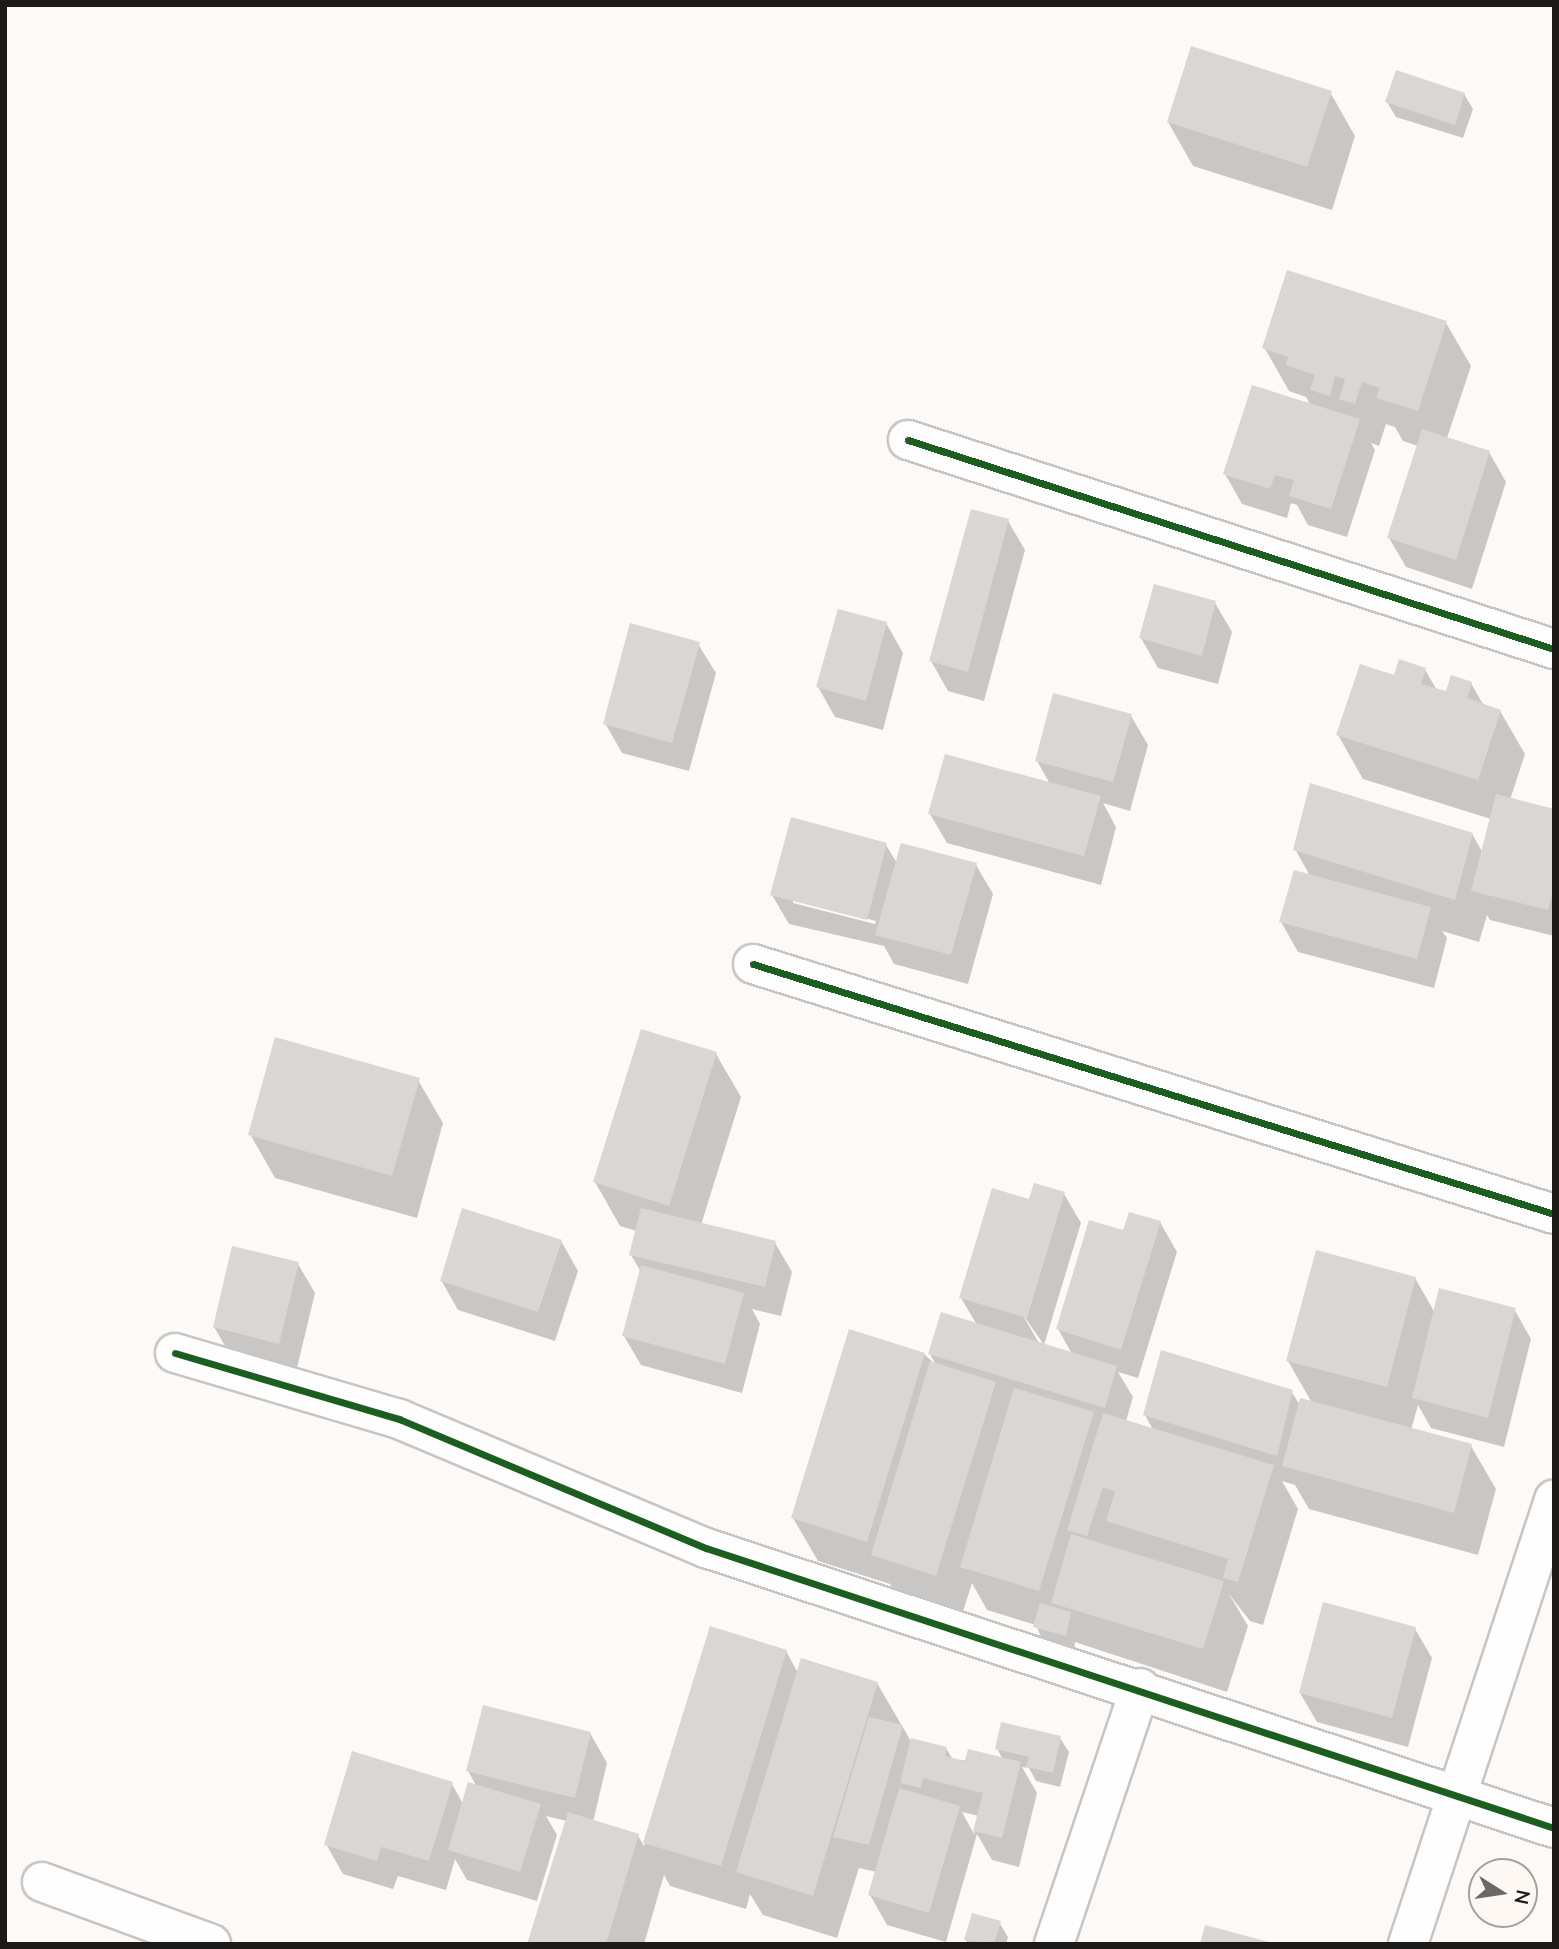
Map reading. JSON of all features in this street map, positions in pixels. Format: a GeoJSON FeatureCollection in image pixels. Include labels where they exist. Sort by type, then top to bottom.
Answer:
{"type":"FeatureCollection","features":[{"type":"Feature","properties":{"kind":"street"},"geometry":{"type":"LineString","coordinates":[[908,440],[1554,649]]}},
{"type":"Feature","properties":{"kind":"street"},"geometry":{"type":"LineString","coordinates":[[753,964],[1554,1214]]}},
{"type":"Feature","properties":{"kind":"street"},"geometry":{"type":"LineString","coordinates":[[175,1353],[400,1419],[706,1548],[1140,1688],[1554,1828]]}},
{"type":"Feature","properties":{"kind":"street"},"geometry":{"type":"LineString","coordinates":[[1408,1944],[1554,1499]]}},
{"type":"Feature","properties":{"kind":"street"},"geometry":{"type":"LineString","coordinates":[[1054,1944],[1140,1688]]}},
{"type":"Feature","properties":{"kind":"street"},"geometry":{"type":"LineString","coordinates":[[42,1882],[211,1944]]}},
{"type":"Feature","properties":{"kind":"building"},"geometry":{"type":"Polygon","coordinates":[[[1191,46],[1332,91],[1307,167],[1167,122],[1191,46]]]}},
{"type":"Feature","properties":{"kind":"building"},"geometry":{"type":"Polygon","coordinates":[[[1396,70],[1465,93],[1455,125],[1385,102],[1396,70]]]}},
{"type":"Feature","properties":{"kind":"building"},"geometry":{"type":"Polygon","coordinates":[[[1287,270],[1447,321],[1418,411],[1376,398],[1380,388],[1362,382],[1355,404],[1339,399],[1345,379],[1335,376],[1330,396],[1310,390],[1315,375],[1286,365],[1288,357],[1262,348],[1287,270]]]}},
{"type":"Feature","properties":{"kind":"building"},"geometry":{"type":"Polygon","coordinates":[[[1252,385],[1360,419],[1331,509],[1289,496],[1294,480],[1275,475],[1270,489],[1223,474],[1252,385]]]}},
{"type":"Feature","properties":{"kind":"building"},"geometry":{"type":"Polygon","coordinates":[[[1422,429],[1490,451],[1456,560],[1387,538],[1422,429]]]}},
{"type":"Feature","properties":{"kind":"building"},"geometry":{"type":"Polygon","coordinates":[[[971,509],[1009,519],[968,672],[929,661],[971,509]]]}},
{"type":"Feature","properties":{"kind":"building"},"geometry":{"type":"Polygon","coordinates":[[[1154,584],[1216,601],[1202,656],[1139,638],[1154,584]]]}},
{"type":"Feature","properties":{"kind":"building"},"geometry":{"type":"Polygon","coordinates":[[[838,609],[887,622],[866,701],[816,687],[838,609]]]}},
{"type":"Feature","properties":{"kind":"building"},"geometry":{"type":"Polygon","coordinates":[[[630,623],[700,642],[672,743],[603,724],[630,623]]]}},
{"type":"Feature","properties":{"kind":"building"},"geometry":{"type":"Polygon","coordinates":[[[1399,659],[1426,668],[1421,684],[1446,691],[1451,675],[1472,682],[1467,698],[1501,710],[1478,780],[1336,735],[1360,664],[1394,675],[1399,659]]]}},
{"type":"Feature","properties":{"kind":"building"},"geometry":{"type":"Polygon","coordinates":[[[1053,693],[1132,714],[1113,782],[1035,761],[1053,693]]]}},
{"type":"Feature","properties":{"kind":"building"},"geometry":{"type":"Polygon","coordinates":[[[945,754],[1101,796],[1084,856],[928,814],[945,754]]]}},
{"type":"Feature","properties":{"kind":"building"},"geometry":{"type":"Polygon","coordinates":[[[1310,783],[1473,833],[1455,900],[1293,850],[1310,783]]]}},
{"type":"Feature","properties":{"kind":"building"},"geometry":{"type":"Polygon","coordinates":[[[1496,794],[1554,809],[1554,888],[1548,910],[1471,891],[1496,794]]]}},
{"type":"Feature","properties":{"kind":"building"},"geometry":{"type":"Polygon","coordinates":[[[791,817],[887,843],[867,920],[770,895],[791,817]]]}},
{"type":"Feature","properties":{"kind":"building"},"geometry":{"type":"Polygon","coordinates":[[[901,843],[977,863],[951,955],[875,935],[901,843]]]}},
{"type":"Feature","properties":{"kind":"building"},"geometry":{"type":"Polygon","coordinates":[[[1294,870],[1431,907],[1417,959],[1279,922],[1294,870]]]}},
{"type":"Feature","properties":{"kind":"building"},"geometry":{"type":"Polygon","coordinates":[[[641,1029],[717,1052],[669,1206],[593,1182],[641,1029]]]}},
{"type":"Feature","properties":{"kind":"building"},"geometry":{"type":"Polygon","coordinates":[[[275,1037],[420,1078],[392,1176],[248,1135],[275,1037]]]}},
{"type":"Feature","properties":{"kind":"building"},"geometry":{"type":"Polygon","coordinates":[[[1034,1183],[1065,1192],[1027,1318],[959,1298],[992,1188],[1029,1199],[1034,1183]]]}},
{"type":"Feature","properties":{"kind":"building"},"geometry":{"type":"Polygon","coordinates":[[[462,1208],[562,1240],[538,1312],[440,1281],[462,1208]]]}},
{"type":"Feature","properties":{"kind":"building"},"geometry":{"type":"Polygon","coordinates":[[[641,1208],[776,1241],[765,1287],[629,1255],[641,1208]]]}},
{"type":"Feature","properties":{"kind":"building"},"geometry":{"type":"Polygon","coordinates":[[[1129,1212],[1161,1221],[1121,1350],[1056,1329],[1089,1220],[1123,1230],[1129,1212]]]}},
{"type":"Feature","properties":{"kind":"building"},"geometry":{"type":"Polygon","coordinates":[[[232,1246],[299,1262],[279,1344],[213,1327],[232,1246]]]}},
{"type":"Feature","properties":{"kind":"building"},"geometry":{"type":"Polygon","coordinates":[[[1316,1250],[1416,1277],[1387,1387],[1286,1361],[1316,1250]]]}},
{"type":"Feature","properties":{"kind":"building"},"geometry":{"type":"Polygon","coordinates":[[[641,1265],[744,1293],[725,1364],[622,1336],[641,1265]]]}},
{"type":"Feature","properties":{"kind":"building"},"geometry":{"type":"Polygon","coordinates":[[[1439,1288],[1516,1308],[1488,1418],[1412,1398],[1439,1288]]]}},
{"type":"Feature","properties":{"kind":"building"},"geometry":{"type":"Polygon","coordinates":[[[941,1312],[1117,1366],[1105,1408],[928,1354],[941,1312]]]}},
{"type":"Feature","properties":{"kind":"building"},"geometry":{"type":"Polygon","coordinates":[[[849,1329],[925,1353],[867,1542],[791,1518],[849,1329]]]}},
{"type":"Feature","properties":{"kind":"building"},"geometry":{"type":"Polygon","coordinates":[[[1161,1350],[1293,1390],[1277,1456],[1143,1415],[1161,1350]]]}},
{"type":"Feature","properties":{"kind":"building"},"geometry":{"type":"Polygon","coordinates":[[[930,1361],[996,1382],[936,1576],[871,1555],[930,1361]]]}},
{"type":"Feature","properties":{"kind":"building"},"geometry":{"type":"Polygon","coordinates":[[[1014,1388],[1094,1412],[1039,1591],[960,1567],[1014,1388]]]}},
{"type":"Feature","properties":{"kind":"building"},"geometry":{"type":"Polygon","coordinates":[[[1300,1398],[1472,1444],[1454,1513],[1282,1466],[1300,1398]]]}},
{"type":"Feature","properties":{"kind":"building"},"geometry":{"type":"Polygon","coordinates":[[[1103,1413],[1274,1465],[1238,1582],[1223,1578],[1228,1559],[1106,1521],[1115,1492],[1103,1487],[1087,1536],[1067,1530],[1103,1413]]]}},
{"type":"Feature","properties":{"kind":"building"},"geometry":{"type":"Polygon","coordinates":[[[1071,1534],[1224,1581],[1203,1649],[1051,1603],[1071,1534]]]}},
{"type":"Feature","properties":{"kind":"building"},"geometry":{"type":"Polygon","coordinates":[[[1323,1602],[1416,1627],[1392,1718],[1299,1693],[1323,1602]]]}},
{"type":"Feature","properties":{"kind":"building"},"geometry":{"type":"Polygon","coordinates":[[[1040,1603],[1071,1612],[1066,1636],[1033,1627],[1040,1603]]]}},
{"type":"Feature","properties":{"kind":"building"},"geometry":{"type":"Polygon","coordinates":[[[710,1626],[787,1650],[721,1866],[643,1843],[710,1626]]]}},
{"type":"Feature","properties":{"kind":"building"},"geometry":{"type":"Polygon","coordinates":[[[801,1658],[878,1682],[813,1896],[736,1872],[801,1658]]]}},
{"type":"Feature","properties":{"kind":"building"},"geometry":{"type":"Polygon","coordinates":[[[483,1705],[591,1732],[575,1798],[466,1771],[483,1705]]]}},
{"type":"Feature","properties":{"kind":"building"},"geometry":{"type":"Polygon","coordinates":[[[869,1717],[903,1725],[869,1845],[833,1837],[869,1717]]]}},
{"type":"Feature","properties":{"kind":"building"},"geometry":{"type":"Polygon","coordinates":[[[1001,1722],[1061,1736],[1053,1773],[1026,1767],[1029,1757],[995,1749],[1001,1722]]]}},
{"type":"Feature","properties":{"kind":"building"},"geometry":{"type":"Polygon","coordinates":[[[911,1738],[947,1747],[945,1756],[965,1761],[968,1749],[1021,1762],[1002,1838],[973,1831],[983,1793],[923,1778],[921,1788],[900,1783],[911,1738]]]}},
{"type":"Feature","properties":{"kind":"building"},"geometry":{"type":"Polygon","coordinates":[[[352,1751],[453,1782],[429,1861],[381,1847],[377,1861],[324,1845],[352,1751]]]}},
{"type":"Feature","properties":{"kind":"building"},"geometry":{"type":"Polygon","coordinates":[[[468,1782],[541,1804],[520,1872],[448,1850],[468,1782]]]}},
{"type":"Feature","properties":{"kind":"building"},"geometry":{"type":"Polygon","coordinates":[[[899,1788],[960,1806],[929,1913],[868,1895],[899,1788]]]}},
{"type":"Feature","properties":{"kind":"building"},"geometry":{"type":"Polygon","coordinates":[[[568,1812],[639,1834],[606,1944],[527,1944],[568,1812]]]}},
{"type":"Feature","properties":{"kind":"building"},"geometry":{"type":"Polygon","coordinates":[[[972,1913],[1001,1921],[994,1944],[964,1940],[972,1913]]]}},
{"type":"Feature","properties":{"kind":"building"},"geometry":{"type":"Polygon","coordinates":[[[1205,1925],[1273,1943],[1273,1944],[1200,1944],[1205,1925]]]}},
{"type":"Feature","properties":{"kind":"cycle path"},"geometry":{"type":"LineString","coordinates":[[908,440],[1554,649]]}},
{"type":"Feature","properties":{"kind":"cycle path"},"geometry":{"type":"LineString","coordinates":[[753,964],[1554,1214]]}},
{"type":"Feature","properties":{"kind":"cycle path"},"geometry":{"type":"LineString","coordinates":[[175,1353],[399,1419],[706,1548],[1554,1828]]}}]}
